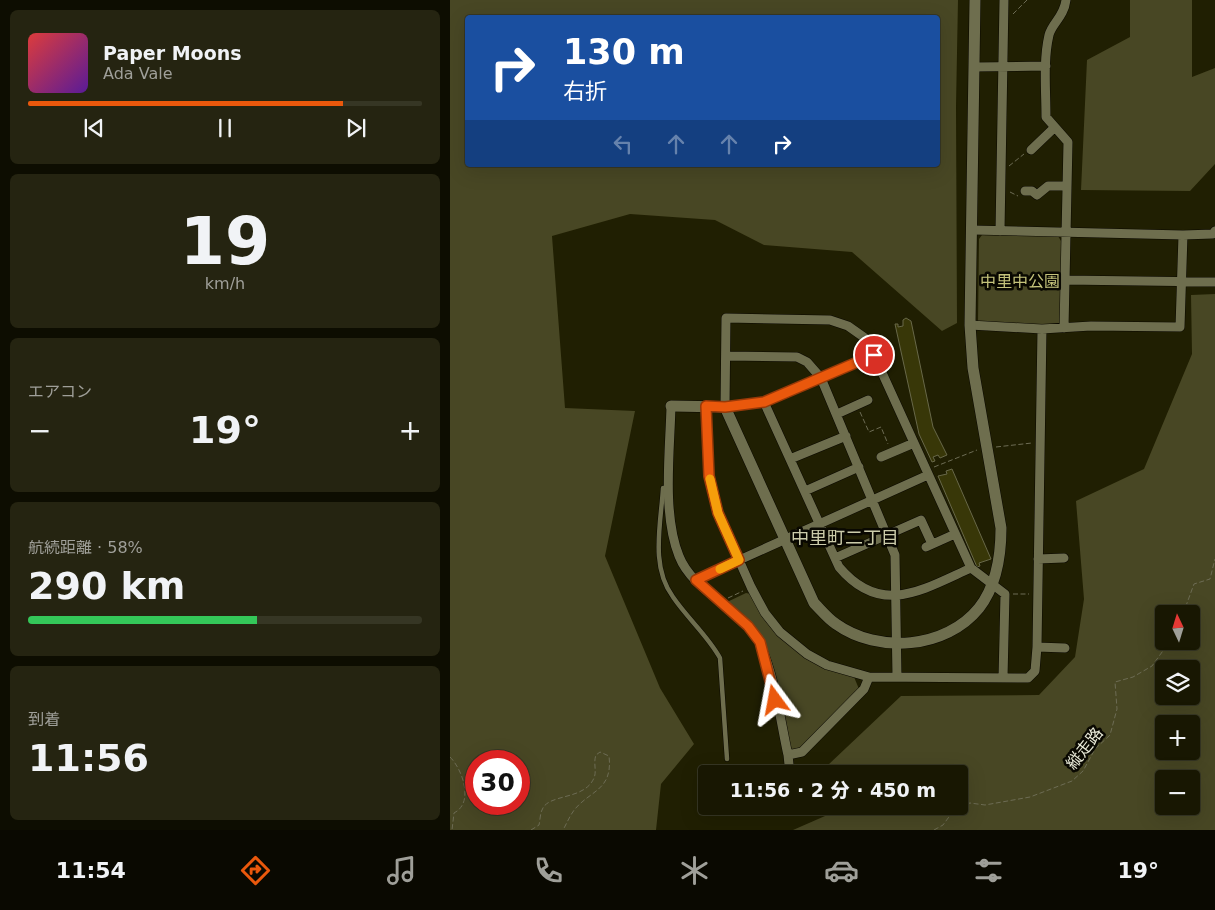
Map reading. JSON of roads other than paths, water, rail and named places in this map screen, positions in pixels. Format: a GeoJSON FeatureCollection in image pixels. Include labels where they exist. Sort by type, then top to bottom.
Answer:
{"type":"FeatureCollection","features":[{"type":"Feature","properties":{"kind":"street"},"geometry":{"type":"LineString","coordinates":[[975,0],[970,325],[973,368],[1001,528],[1001,554],[993,584],[979,608],[954,630],[926,641],[897,644],[862,638],[836,624],[814,602],[725,407],[726,318],[830,320],[848,326],[865,338],[971,568],[993,584],[1005,594],[1003,678]]}},
{"type":"Feature","properties":{"kind":"street"},"geometry":{"type":"LineString","coordinates":[[1000,231],[1004,0]]}},
{"type":"Feature","properties":{"kind":"street"},"geometry":{"type":"LineString","coordinates":[[1064,328],[1068,142],[1046,117],[1046,66],[1049,32],[1061,17],[1066,0]]}},
{"type":"Feature","properties":{"kind":"street"},"geometry":{"type":"LineString","coordinates":[[974,67],[1046,66]]}},
{"type":"Feature","properties":{"kind":"street"},"geometry":{"type":"LineString","coordinates":[[1031,150],[1055,127]]}},
{"type":"Feature","properties":{"kind":"street"},"geometry":{"type":"LineString","coordinates":[[1025,191],[1032,191],[1037,195],[1048,186],[1067,186]]}},
{"type":"Feature","properties":{"kind":"street"},"geometry":{"type":"LineString","coordinates":[[972,230],[1183,235],[1213,234],[1215,231]]}},
{"type":"Feature","properties":{"kind":"street"},"geometry":{"type":"LineString","coordinates":[[970,325],[1042,329],[1091,326],[1180,327],[1183,235]]}},
{"type":"Feature","properties":{"kind":"street"},"geometry":{"type":"LineString","coordinates":[[1065,280],[1215,282]]}},
{"type":"Feature","properties":{"kind":"street"},"geometry":{"type":"LineString","coordinates":[[706,406],[709,476],[718,513],[751,587],[765,613],[780,632],[807,654],[827,665],[869,677],[1028,678],[1035,671],[1037,647],[1042,329]]}},
{"type":"Feature","properties":{"kind":"street"},"geometry":{"type":"LineString","coordinates":[[789,765],[760,642],[748,626],[696,580],[680,558],[672,528],[670,488],[671,406],[725,407],[764,402],[874,355]]}},
{"type":"Feature","properties":{"kind":"street"},"geometry":{"type":"LineString","coordinates":[[726,356],[797,357],[807,362],[821,378],[888,534],[895,555],[897,677]]}},
{"type":"Feature","properties":{"kind":"street"},"geometry":{"type":"LineString","coordinates":[[836,414],[868,400]]}},
{"type":"Feature","properties":{"kind":"street"},"geometry":{"type":"LineString","coordinates":[[764,402],[835,558],[850,581],[867,591],[896,597],[915,593],[971,568]]}},
{"type":"Feature","properties":{"kind":"street"},"geometry":{"type":"LineString","coordinates":[[790,460],[846,436]]}},
{"type":"Feature","properties":{"kind":"street"},"geometry":{"type":"LineString","coordinates":[[881,457],[914,443]]}},
{"type":"Feature","properties":{"kind":"street"},"geometry":{"type":"LineString","coordinates":[[805,491],[859,467]]}},
{"type":"Feature","properties":{"kind":"street"},"geometry":{"type":"LineString","coordinates":[[696,580],[928,475]]}},
{"type":"Feature","properties":{"kind":"street"},"geometry":{"type":"LineString","coordinates":[[835,558],[920,520],[929,546],[955,534]]}},
{"type":"Feature","properties":{"kind":"street"},"geometry":{"type":"LineString","coordinates":[[1038,559],[1064,558]]}},
{"type":"Feature","properties":{"kind":"street"},"geometry":{"type":"LineString","coordinates":[[1037,647],[1065,648]]}},
{"type":"Feature","properties":{"kind":"street"},"geometry":{"type":"LineString","coordinates":[[788,755],[802,752],[864,690],[869,677]]}},
{"type":"Feature","properties":{"kind":"lane"},"geometry":{"type":"LineString","coordinates":[[670,488],[663,488],[659,550],[660,575],[672,597],[714,647],[720,658],[727,759]]}},
{"type":"Feature","properties":{"kind":"district","name":"中里町二丁目"},"geometry":{"type":"Point","coordinates":[845,538]}},
{"type":"Feature","properties":{"kind":"park label","name":"中里中公園"},"geometry":{"type":"Point","coordinates":[1020,281]}}]}
